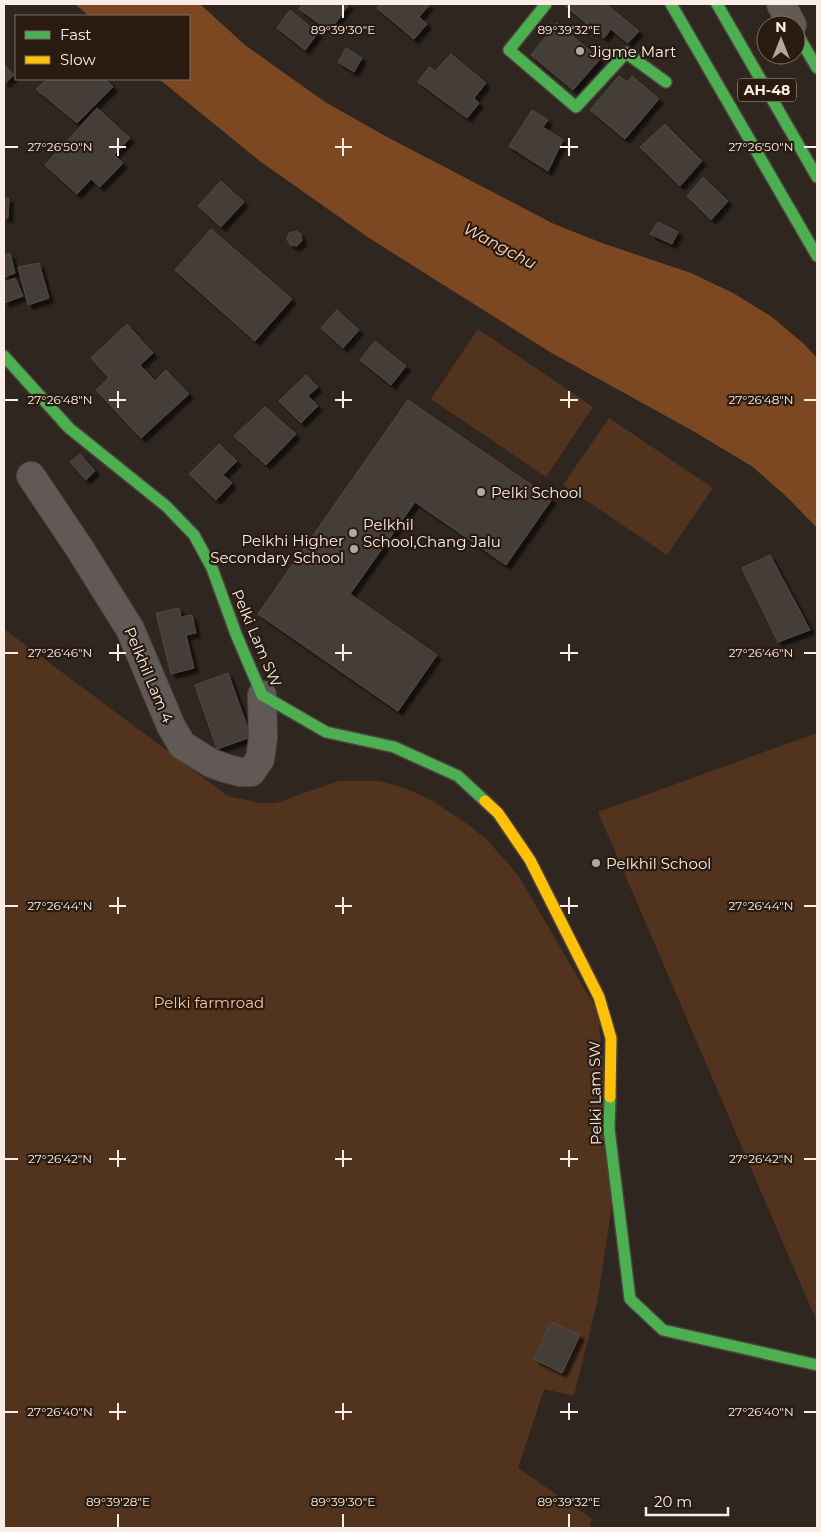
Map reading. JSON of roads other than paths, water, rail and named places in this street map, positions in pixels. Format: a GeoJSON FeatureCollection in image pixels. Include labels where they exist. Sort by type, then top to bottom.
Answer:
{"type":"FeatureCollection","features":[{"type":"Feature","properties":{"kind":"main road"},"geometry":{"type":"LineString","coordinates":[[546,4],[508,50],[576,107],[626,53],[666,82]]}},
{"type":"Feature","properties":{"kind":"main road","name":"AH-48"},"geometry":{"type":"LineString","coordinates":[[670,4],[817,256]]}},
{"type":"Feature","properties":{"kind":"main road","name":"AH-48"},"geometry":{"type":"LineString","coordinates":[[717,4],[817,177]]}},
{"type":"Feature","properties":{"kind":"main road"},"geometry":{"type":"LineString","coordinates":[[806,49],[817,68]]}},
{"type":"Feature","properties":{"kind":"main road","name":"Pelki Lam SW"},"geometry":{"type":"LineString","coordinates":[[4,356],[69,428],[166,506],[194,535],[212,568],[236,634],[262,695],[326,732],[394,746],[458,776],[498,814],[530,860],[599,996],[610,1038],[609,1130],[630,1299],[662,1330],[817,1365]]}},
{"type":"Feature","properties":{"kind":"street","name":"Pelkhil Lam 4"},"geometry":{"type":"LineString","coordinates":[[31,476],[130,629],[171,726],[182,745],[211,763],[240,772],[251,772],[260,759],[262,745],[262,695]]}},
{"type":"Feature","properties":{"kind":"water","name":"Wangchu"},"geometry":{"type":"Polygon","coordinates":[[[75,4],[200,4],[245,45],[325,102],[387,137],[554,224],[602,243],[691,273],[733,293],[772,317],[804,344],[817,358],[817,528],[788,498],[753,467],[693,431],[550,352],[369,238],[261,162],[160,80],[190,80],[190,15],[88,15],[75,4]]]}},
{"type":"Feature","properties":{"kind":"place","name":"Jigme Mart"},"geometry":{"type":"Point","coordinates":[580,51]}},
{"type":"Feature","properties":{"kind":"place","name":"Pelki School"},"geometry":{"type":"Point","coordinates":[481,492]}},
{"type":"Feature","properties":{"kind":"place","name":"Pelkhil School,Chang Jalu"},"geometry":{"type":"Point","coordinates":[353,533]}},
{"type":"Feature","properties":{"kind":"place","name":"Pelkhi Higher Secondary School"},"geometry":{"type":"Point","coordinates":[354,549]}},
{"type":"Feature","properties":{"kind":"place","name":"Pelkhil School"},"geometry":{"type":"Point","coordinates":[596,863]}},
{"type":"Feature","properties":{"kind":"park label","name":"Pelki farmroad"},"geometry":{"type":"Point","coordinates":[209,1002]}}]}
